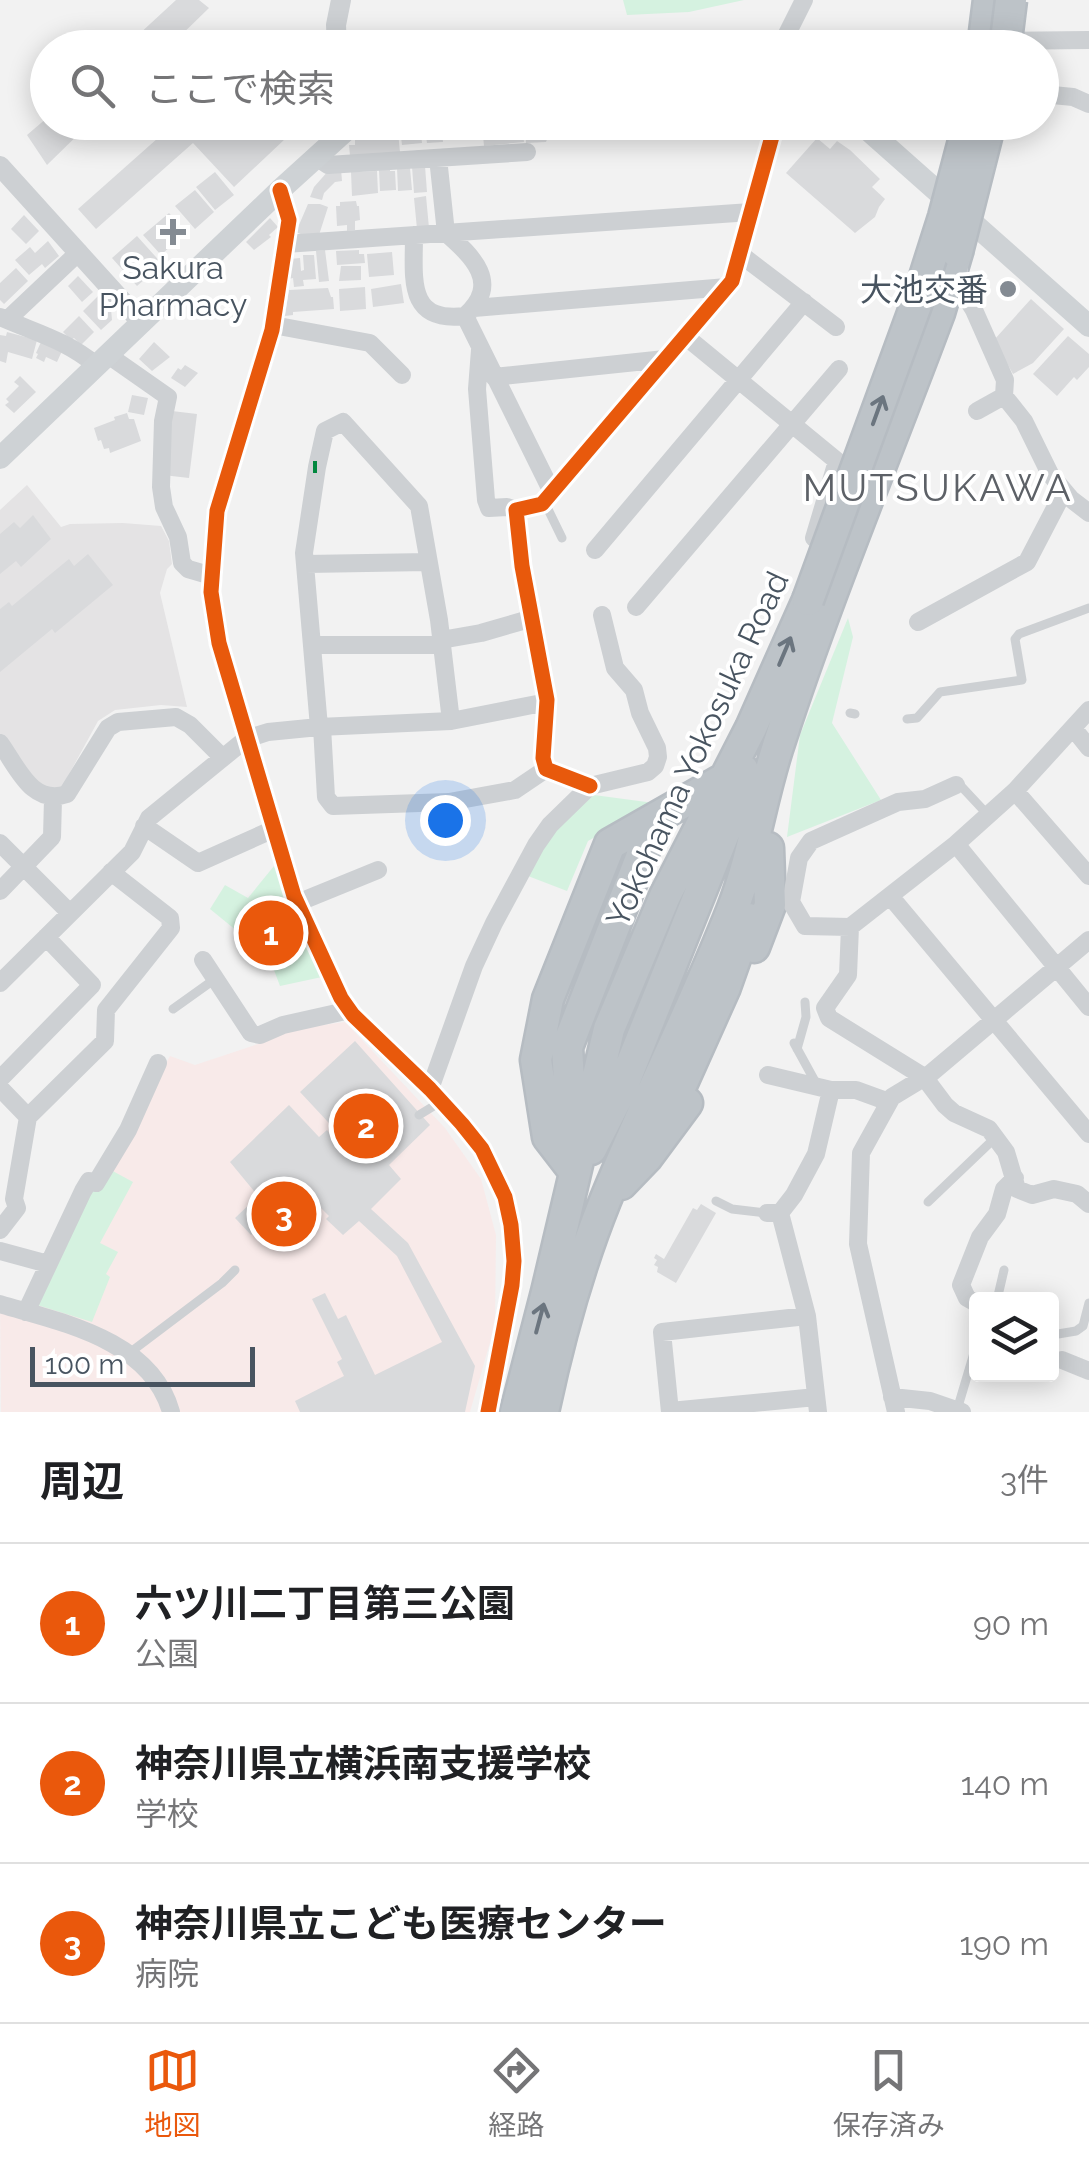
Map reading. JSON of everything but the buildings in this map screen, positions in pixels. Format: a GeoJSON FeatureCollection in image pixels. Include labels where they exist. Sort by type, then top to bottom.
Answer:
{"type":"FeatureCollection","features":[{"type":"Feature","properties":{"kind":"highway"},"geometry":{"type":"LineString","coordinates":[[989,0],[994,30]]}},
{"type":"Feature","properties":{"kind":"highway"},"geometry":{"type":"LineString","coordinates":[[1002,30],[1011,0]]}},
{"type":"Feature","properties":{"kind":"highway","name":"Yokohama Yokosuka Road"},"geometry":{"type":"LineString","coordinates":[[543,1412],[571,1303],[618,1164],[672,1054],[735,904],[818,604],[944,217],[963,140]]}},
{"type":"Feature","properties":{"kind":"highway","name":"Yokohama Yokosuka Road"},"geometry":{"type":"LineString","coordinates":[[516,1412],[570,1160],[609,1029],[665,896],[684,804],[761,706],[818,604],[939,313],[966,225],[983,140]]}},
{"type":"Feature","properties":{"kind":"highway"},"geometry":{"type":"LineString","coordinates":[[618,1164],[682,1083],[725,987],[760,888],[780,789],[782,740]]}},
{"type":"Feature","properties":{"kind":"highway"},"geometry":{"type":"LineString","coordinates":[[654,1118],[714,984],[757,864],[782,740]]}},
{"type":"Feature","properties":{"kind":"highway"},"geometry":{"type":"LineString","coordinates":[[570,1160],[621,1090],[727,826],[684,804]]}},
{"type":"Feature","properties":{"kind":"highway"},"geometry":{"type":"LineString","coordinates":[[570,1160],[548,1137],[536,1060],[548,999],[610,844],[684,804]]}},
{"type":"Feature","properties":{"kind":"highway"},"geometry":{"type":"LineString","coordinates":[[570,1160],[567,1047],[684,804]]}},
{"type":"Feature","properties":{"kind":"highway"},"geometry":{"type":"LineString","coordinates":[[570,1160],[602,1098],[640,990],[684,804]]}},
{"type":"Feature","properties":{"kind":"highway"},"geometry":{"type":"LineString","coordinates":[[570,1160],[556,1057],[559,1035],[684,804]]}},
{"type":"Feature","properties":{"kind":"highway"},"geometry":{"type":"LineString","coordinates":[[605,1200],[647,1157],[700,1085],[770,904],[768,848]]}},
{"type":"Feature","properties":{"kind":"highway"},"geometry":{"type":"LineString","coordinates":[[618,1164],[624,1126],[718,878],[718,850]]}},
{"type":"Feature","properties":{"kind":"main road"},"geometry":{"type":"LineString","coordinates":[[0,458],[335,140]]}},
{"type":"Feature","properties":{"kind":"main road"},"geometry":{"type":"LineString","coordinates":[[879,140],[1089,326]]}},
{"type":"Feature","properties":{"kind":"street"},"geometry":{"type":"LineString","coordinates":[[336,30],[340,0]]}},
{"type":"Feature","properties":{"kind":"street"},"geometry":{"type":"LineString","coordinates":[[789,30],[804,0]]}},
{"type":"Feature","properties":{"kind":"street"},"geometry":{"type":"LineString","coordinates":[[1001,30],[1004,0]]}},
{"type":"Feature","properties":{"kind":"street"},"geometry":{"type":"LineString","coordinates":[[1059,42],[1089,40]]}},
{"type":"Feature","properties":{"kind":"street"},"geometry":{"type":"LineString","coordinates":[[1059,96],[1089,104]]}},
{"type":"Feature","properties":{"kind":"street"},"geometry":{"type":"LineString","coordinates":[[480,349],[477,389],[486,500],[489,508],[533,507],[548,497],[732,281],[771,140]]}},
{"type":"Feature","properties":{"kind":"street"},"geometry":{"type":"LineString","coordinates":[[982,140],[968,196],[956,281],[974,310],[1005,380],[1004,396],[1024,421],[1050,474],[1089,513]]}},
{"type":"Feature","properties":{"kind":"street"},"geometry":{"type":"LineString","coordinates":[[316,157],[328,165],[527,152]]}},
{"type":"Feature","properties":{"kind":"street"},"geometry":{"type":"LineString","coordinates":[[438,158],[446,232],[479,268],[480,294],[469,312],[480,349],[548,497]]}},
{"type":"Feature","properties":{"kind":"street"},"geometry":{"type":"LineString","coordinates":[[0,166],[142,322]]}},
{"type":"Feature","properties":{"kind":"street"},"geometry":{"type":"LineString","coordinates":[[280,190],[289,220],[272,325],[217,511],[211,592],[222,660],[297,903],[325,966],[350,1010],[436,1095],[482,1148],[505,1198],[514,1262],[488,1412]]}},
{"type":"Feature","properties":{"kind":"street"},"geometry":{"type":"LineString","coordinates":[[285,244],[751,212]]}},
{"type":"Feature","properties":{"kind":"street"},"geometry":{"type":"LineString","coordinates":[[414,235],[415,291],[426,310],[436,316],[727,287]]}},
{"type":"Feature","properties":{"kind":"street"},"geometry":{"type":"LineString","coordinates":[[79,252],[4,318],[48,334],[168,397],[162,421],[160,487],[164,507],[178,536],[182,563],[188,570],[212,576]]}},
{"type":"Feature","properties":{"kind":"street"},"geometry":{"type":"LineString","coordinates":[[740,254],[836,327]]}},
{"type":"Feature","properties":{"kind":"street"},"geometry":{"type":"LineString","coordinates":[[595,550],[804,302]]}},
{"type":"Feature","properties":{"kind":"street"},"geometry":{"type":"LineString","coordinates":[[272,325],[370,343],[402,375]]}},
{"type":"Feature","properties":{"kind":"street"},"geometry":{"type":"LineString","coordinates":[[685,336],[837,460],[814,538]]}},
{"type":"Feature","properties":{"kind":"street"},"geometry":{"type":"LineString","coordinates":[[494,377],[665,359]]}},
{"type":"Feature","properties":{"kind":"street"},"geometry":{"type":"LineString","coordinates":[[636,607],[839,369]]}},
{"type":"Feature","properties":{"kind":"street"},"geometry":{"type":"LineString","coordinates":[[976,410],[1004,396]]}},
{"type":"Feature","properties":{"kind":"street"},"geometry":{"type":"LineString","coordinates":[[450,721],[419,506],[343,422],[325,431],[304,553],[326,797],[333,806],[449,802],[515,790],[546,769]]}},
{"type":"Feature","properties":{"kind":"street"},"geometry":{"type":"LineString","coordinates":[[918,622],[1028,562],[1064,491]]}},
{"type":"Feature","properties":{"kind":"street"},"geometry":{"type":"LineString","coordinates":[[516,510],[522,566],[547,702],[546,769]]}},
{"type":"Feature","properties":{"kind":"street"},"geometry":{"type":"LineString","coordinates":[[306,564],[428,562]]}},
{"type":"Feature","properties":{"kind":"street"},"geometry":{"type":"LineString","coordinates":[[436,1095],[474,966],[536,845],[590,786],[648,772],[655,766],[658,748],[640,713],[634,690],[615,668],[602,615]]}},
{"type":"Feature","properties":{"kind":"street"},"geometry":{"type":"LineString","coordinates":[[312,645],[441,642],[532,618]]}},
{"type":"Feature","properties":{"kind":"street"},"geometry":{"type":"LineString","coordinates":[[0,983],[132,852],[148,818],[246,739],[268,732],[320,727],[450,721],[547,702]]}},
{"type":"Feature","properties":{"kind":"street"},"geometry":{"type":"LineString","coordinates":[[956,785],[926,799],[898,802],[811,841],[799,858],[791,902],[806,926],[850,927],[956,844],[1015,791],[1089,710]]}},
{"type":"Feature","properties":{"kind":"street"},"geometry":{"type":"LineString","coordinates":[[0,742],[37,794],[54,799],[67,794],[108,728],[118,722],[176,717],[190,725],[222,758]]}},
{"type":"Feature","properties":{"kind":"street"},"geometry":{"type":"LineString","coordinates":[[1073,728],[1089,748]]}},
{"type":"Feature","properties":{"kind":"street"},"geometry":{"type":"LineString","coordinates":[[546,769],[590,786]]}},
{"type":"Feature","properties":{"kind":"street"},"geometry":{"type":"LineString","coordinates":[[1015,791],[1089,876]]}},
{"type":"Feature","properties":{"kind":"street"},"geometry":{"type":"LineString","coordinates":[[0,892],[52,837],[54,799]]}},
{"type":"Feature","properties":{"kind":"street"},"geometry":{"type":"LineString","coordinates":[[144,826],[198,863],[274,829]]}},
{"type":"Feature","properties":{"kind":"street"},"geometry":{"type":"LineString","coordinates":[[0,843],[70,912]]}},
{"type":"Feature","properties":{"kind":"street"},"geometry":{"type":"LineString","coordinates":[[956,844],[1089,1007]]}},
{"type":"Feature","properties":{"kind":"street"},"geometry":{"type":"LineString","coordinates":[[297,903],[378,870]]}},
{"type":"Feature","properties":{"kind":"street"},"geometry":{"type":"LineString","coordinates":[[14,1199],[28,1117],[105,1041],[106,1010],[170,928],[170,918],[111,872]]}},
{"type":"Feature","properties":{"kind":"street"},"geometry":{"type":"LineString","coordinates":[[890,896],[1089,1134]]}},
{"type":"Feature","properties":{"kind":"street"},"geometry":{"type":"LineString","coordinates":[[850,927],[848,975],[825,1008],[828,1018],[924,1077],[954,1113],[989,1129],[1006,1152],[1016,1190],[1032,1195],[1054,1190],[1085,1193]]}},
{"type":"Feature","properties":{"kind":"street"},"geometry":{"type":"LineString","coordinates":[[0,1078],[92,985],[46,936]]}},
{"type":"Feature","properties":{"kind":"street"},"geometry":{"type":"LineString","coordinates":[[960,1411],[930,1401],[894,1404],[858,1244],[861,1152],[892,1097],[924,1077],[1089,940]]}},
{"type":"Feature","properties":{"kind":"street"},"geometry":{"type":"LineString","coordinates":[[203,960],[251,1033],[260,1036],[282,1025],[350,1010]]}},
{"type":"Feature","properties":{"kind":"street"},"geometry":{"type":"LineString","coordinates":[[26,1312],[83,1191],[90,1181],[96,1184],[128,1130],[158,1063]]}},
{"type":"Feature","properties":{"kind":"street"},"geometry":{"type":"LineString","coordinates":[[768,1075],[824,1089],[856,1090],[889,1102]]}},
{"type":"Feature","properties":{"kind":"street"},"geometry":{"type":"LineString","coordinates":[[0,1088],[28,1117]]}},
{"type":"Feature","properties":{"kind":"street"},"geometry":{"type":"LineString","coordinates":[[807,1316],[662,1332],[670,1412],[817,1405],[807,1316],[774,1213],[794,1195],[816,1154],[824,1089]]}},
{"type":"Feature","properties":{"kind":"street"},"geometry":{"type":"LineString","coordinates":[[969,1299],[961,1285],[980,1237],[997,1214],[1004,1190],[1015,1178]]}},
{"type":"Feature","properties":{"kind":"street"},"geometry":{"type":"LineString","coordinates":[[0,1185],[17,1208],[0,1230]]}},
{"type":"Feature","properties":{"kind":"street"},"geometry":{"type":"LineString","coordinates":[[0,1251],[48,1264]]}},
{"type":"Feature","properties":{"kind":"street"},"geometry":{"type":"LineString","coordinates":[[0,1304],[97,1335],[128,1354],[144,1365],[161,1388],[171,1412]]}},
{"type":"Feature","properties":{"kind":"street"},"geometry":{"type":"LineString","coordinates":[[1062,1360],[1089,1370]]}},
{"type":"Feature","properties":{"kind":"lane"},"geometry":{"type":"LineString","coordinates":[[548,497],[562,538]]}},
{"type":"Feature","properties":{"kind":"lane"},"geometry":{"type":"LineString","coordinates":[[907,719],[917,718],[940,692],[1022,680],[1014,640],[1018,634],[1089,608]]}},
{"type":"Feature","properties":{"kind":"lane"},"geometry":{"type":"LineString","coordinates":[[956,785],[960,784],[988,815]]}},
{"type":"Feature","properties":{"kind":"lane"},"geometry":{"type":"LineString","coordinates":[[173,1008],[215,979]]}},
{"type":"Feature","properties":{"kind":"lane"},"geometry":{"type":"LineString","coordinates":[[805,1002],[806,1017],[795,1046],[824,1089]]}},
{"type":"Feature","properties":{"kind":"lane"},"geometry":{"type":"LineString","coordinates":[[420,1116],[436,1095]]}},
{"type":"Feature","properties":{"kind":"lane"},"geometry":{"type":"LineString","coordinates":[[928,1202],[995,1138]]}},
{"type":"Feature","properties":{"kind":"lane"},"geometry":{"type":"LineString","coordinates":[[716,1201],[732,1208],[774,1213]]}},
{"type":"Feature","properties":{"kind":"lane"},"geometry":{"type":"LineString","coordinates":[[128,1354],[234,1270]]}},
{"type":"Feature","properties":{"kind":"lane"},"geometry":{"type":"LineString","coordinates":[[999,1292],[1004,1270]]}},
{"type":"Feature","properties":{"kind":"lane"},"geometry":{"type":"LineString","coordinates":[[1059,1334],[1084,1326],[1089,1302]]}},
{"type":"Feature","properties":{"kind":"lane"},"geometry":{"type":"LineString","coordinates":[[960,1411],[969,1374]]}},
{"type":"Feature","properties":{"kind":"shaded area"},"geometry":{"type":"Polygon","coordinates":[[[27,485],[61,527],[123,523],[161,526],[169,541],[172,564],[160,593],[187,707],[161,705],[115,710],[98,721],[62,787],[40,791],[0,734],[0,510],[27,485]]]}},
{"type":"Feature","properties":{"kind":"shaded area"},"geometry":{"type":"Polygon","coordinates":[[[345,1022],[445,1128],[481,1179],[496,1235],[495,1325],[470,1412],[1,1412],[0,1296],[37,1305],[170,1056],[195,1065],[258,1044],[285,1030],[345,1022]]]}},
{"type":"Feature","properties":{"kind":"green space"},"geometry":{"type":"Polygon","coordinates":[[[623,0],[744,0],[689,12],[627,15],[623,0]]]}},
{"type":"Feature","properties":{"kind":"green space"},"geometry":{"type":"Polygon","coordinates":[[[848,618],[853,637],[832,723],[881,800],[787,837],[800,735],[848,618]]]}},
{"type":"Feature","properties":{"kind":"green space"},"geometry":{"type":"Polygon","coordinates":[[[594,795],[654,803],[588,841],[567,891],[528,876],[554,830],[594,795]]]}},
{"type":"Feature","properties":{"kind":"green space"},"geometry":{"type":"Polygon","coordinates":[[[274,866],[322,977],[280,986],[269,957],[210,909],[225,885],[248,898],[274,866]]]}},
{"type":"Feature","properties":{"kind":"green space"},"geometry":{"type":"Polygon","coordinates":[[[109,1169],[133,1182],[100,1243],[118,1252],[106,1274],[110,1277],[92,1322],[37,1305],[87,1193],[109,1169]]]}},
{"type":"Feature","properties":{"kind":"cycle path"},"geometry":{"type":"LineString","coordinates":[[590,786],[546,769],[543,758],[547,700],[522,566],[516,510],[542,504],[732,281],[771,140]]}},
{"type":"Feature","properties":{"kind":"cycle path"},"geometry":{"type":"LineString","coordinates":[[280,190],[289,220],[272,330],[217,511],[211,592],[219,643],[294,896],[341,998],[353,1015],[462,1124],[482,1149],[505,1197],[514,1261],[488,1412]]}},
{"type":"Feature","properties":{"kind":"place","name":"Sakura Pharmacy"},"geometry":{"type":"Point","coordinates":[173,232]}},
{"type":"Feature","properties":{"kind":"place","name":"大池交番"},"geometry":{"type":"Point","coordinates":[1008,289]}},
{"type":"Feature","properties":{"kind":"place","name":"六ツ川二丁目第三公園"},"geometry":{"type":"Point","coordinates":[271,933]}},
{"type":"Feature","properties":{"kind":"place","name":"神奈川県立横浜南支援学校"},"geometry":{"type":"Point","coordinates":[366,1126]}},
{"type":"Feature","properties":{"kind":"place","name":"神奈川県立こども医療センター"},"geometry":{"type":"Point","coordinates":[284,1214]}},
{"type":"Feature","properties":{"kind":"district","name":"MUTSUKAWA"},"geometry":{"type":"Point","coordinates":[938,487]}}]}
